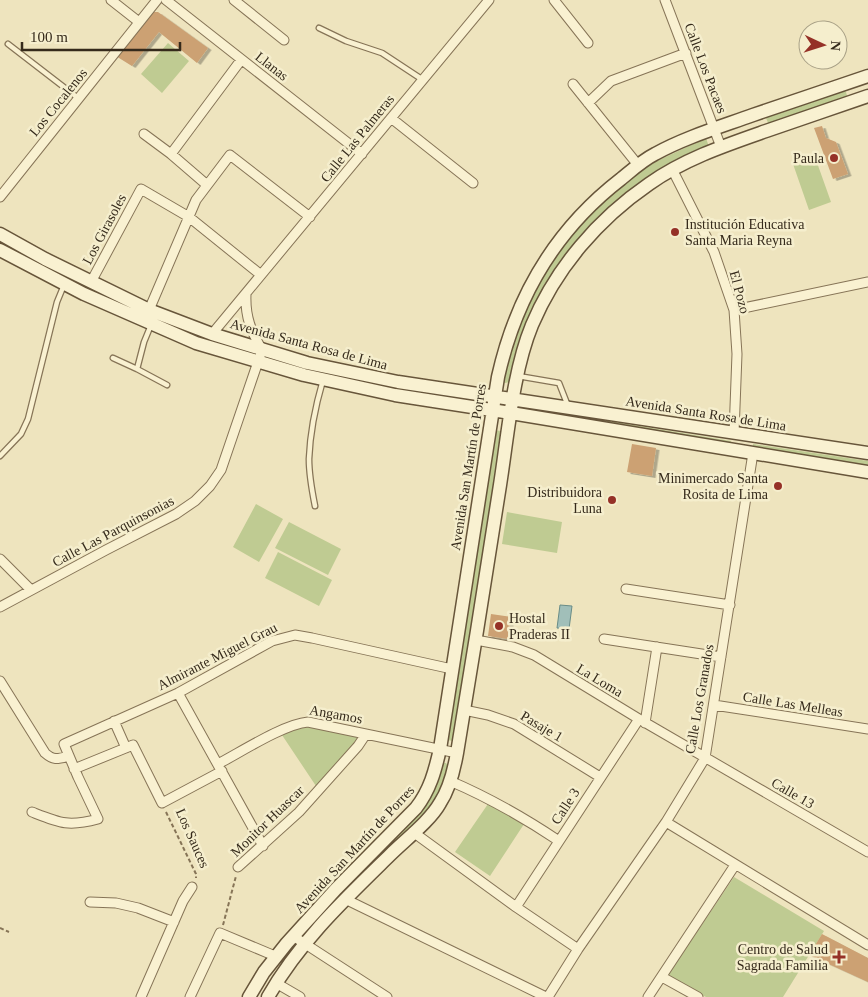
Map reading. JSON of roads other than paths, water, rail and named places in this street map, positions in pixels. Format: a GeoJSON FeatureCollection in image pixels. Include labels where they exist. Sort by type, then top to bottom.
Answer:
{"type":"FeatureCollection","features":[{"type":"Feature","properties":{"kind":"main road","name":"Avenida San Martín de Porres"},"geometry":{"type":"LineString","coordinates":[[249,997],[275,956],[425,796],[435,773],[504,351],[513,323],[536,273],[588,206],[653,155],[714,128],[868,76]]}},
{"type":"Feature","properties":{"kind":"main road"},"geometry":{"type":"LineString","coordinates":[[852,82],[863,98]]}},
{"type":"Feature","properties":{"kind":"main road","name":"Avenida San Martín de Porres"},"geometry":{"type":"LineString","coordinates":[[268,997],[305,944],[345,899],[440,804],[450,781],[457,753],[511,412],[523,350],[533,323],[546,297],[568,263],[603,220],[649,183],[672,169],[721,147],[863,98]]}},
{"type":"Feature","properties":{"kind":"main road"},"geometry":{"type":"LineString","coordinates":[[759,113],[765,131]]}},
{"type":"Feature","properties":{"kind":"main road"},"geometry":{"type":"LineString","coordinates":[[588,206],[603,220]]}},
{"type":"Feature","properties":{"kind":"main road","name":"Avenida Santa Rosa de Lima"},"geometry":{"type":"LineString","coordinates":[[0,234],[149,310],[323,379],[395,395],[494,403],[514,399],[868,453]]}},
{"type":"Feature","properties":{"kind":"main road","name":"Avenida Santa Rosa de Lima"},"geometry":{"type":"LineString","coordinates":[[0,250],[65,284],[196,343],[307,363],[494,403],[511,412],[868,472]]}},
{"type":"Feature","properties":{"kind":"main road"},"geometry":{"type":"LineString","coordinates":[[552,250],[568,263]]}},
{"type":"Feature","properties":{"kind":"street"},"geometry":{"type":"LineString","coordinates":[[111,0],[139,22]]}},
{"type":"Feature","properties":{"kind":"street","name":"Los Cocalenos"},"geometry":{"type":"LineString","coordinates":[[0,197],[157,0]]}},
{"type":"Feature","properties":{"kind":"street","name":"Llanas"},"geometry":{"type":"LineString","coordinates":[[166,0],[362,154]]}},
{"type":"Feature","properties":{"kind":"street"},"geometry":{"type":"LineString","coordinates":[[234,0],[284,40]]}},
{"type":"Feature","properties":{"kind":"street","name":"Calle Las Palmeras"},"geometry":{"type":"LineString","coordinates":[[212,334],[489,0]]}},
{"type":"Feature","properties":{"kind":"street"},"geometry":{"type":"LineString","coordinates":[[554,0],[588,43]]}},
{"type":"Feature","properties":{"kind":"street","name":"Calle Los Pacaes"},"geometry":{"type":"LineString","coordinates":[[666,0],[721,147]]}},
{"type":"Feature","properties":{"kind":"street"},"geometry":{"type":"LineString","coordinates":[[588,103],[612,81],[686,53]]}},
{"type":"Feature","properties":{"kind":"street"},"geometry":{"type":"LineString","coordinates":[[171,154],[241,60]]}},
{"type":"Feature","properties":{"kind":"street"},"geometry":{"type":"LineString","coordinates":[[573,84],[638,166]]}},
{"type":"Feature","properties":{"kind":"street"},"geometry":{"type":"LineString","coordinates":[[391,118],[473,183]]}},
{"type":"Feature","properties":{"kind":"street"},"geometry":{"type":"LineString","coordinates":[[144,134],[207,185]]}},
{"type":"Feature","properties":{"kind":"street"},"geometry":{"type":"LineString","coordinates":[[149,310],[196,200],[230,155],[310,217]]}},
{"type":"Feature","properties":{"kind":"street","name":"El Pozo"},"geometry":{"type":"LineString","coordinates":[[672,169],[714,252],[734,310],[737,354],[734,433]]}},
{"type":"Feature","properties":{"kind":"street","name":"Los Girasoles"},"geometry":{"type":"LineString","coordinates":[[91,282],[141,189],[189,217]]}},
{"type":"Feature","properties":{"kind":"street"},"geometry":{"type":"LineString","coordinates":[[189,217],[261,275]]}},
{"type":"Feature","properties":{"kind":"street"},"geometry":{"type":"LineString","coordinates":[[734,310],[868,282]]}},
{"type":"Feature","properties":{"kind":"street"},"geometry":{"type":"LineString","coordinates":[[246,294],[245,308],[249,325],[261,356]]}},
{"type":"Feature","properties":{"kind":"street","name":"Calle Las Parquinsonias"},"geometry":{"type":"LineString","coordinates":[[0,607],[176,514],[195,501],[210,486],[221,470],[261,356]]}},
{"type":"Feature","properties":{"kind":"street","name":"Calle Los Granados"},"geometry":{"type":"LineString","coordinates":[[547,997],[666,822],[705,758],[753,453]]}},
{"type":"Feature","properties":{"kind":"street"},"geometry":{"type":"LineString","coordinates":[[0,559],[31,590]]}},
{"type":"Feature","properties":{"kind":"street"},"geometry":{"type":"LineString","coordinates":[[626,589],[730,605]]}},
{"type":"Feature","properties":{"kind":"street","name":"Almirante Miguel Grau"},"geometry":{"type":"LineString","coordinates":[[69,756],[64,744],[178,693],[272,641],[295,635],[452,669]]}},
{"type":"Feature","properties":{"kind":"street"},"geometry":{"type":"LineString","coordinates":[[604,639],[721,657]]}},
{"type":"Feature","properties":{"kind":"street","name":"La Loma"},"geometry":{"type":"LineString","coordinates":[[476,640],[513,647],[534,655],[705,758]]}},
{"type":"Feature","properties":{"kind":"street"},"geometry":{"type":"LineString","coordinates":[[642,721],[657,647]]}},
{"type":"Feature","properties":{"kind":"street"},"geometry":{"type":"LineString","coordinates":[[0,681],[45,753],[51,759],[58,760],[69,756],[98,819],[80,824],[66,824],[32,812]]}},
{"type":"Feature","properties":{"kind":"street"},"geometry":{"type":"LineString","coordinates":[[178,693],[263,846]]}},
{"type":"Feature","properties":{"kind":"street","name":"Calle Las Melleas"},"geometry":{"type":"LineString","coordinates":[[714,705],[868,729]]}},
{"type":"Feature","properties":{"kind":"street","name":"Pasaje 1"},"geometry":{"type":"LineString","coordinates":[[464,710],[488,715],[514,724],[600,777]]}},
{"type":"Feature","properties":{"kind":"street","name":"Los Sauces"},"geometry":{"type":"LineString","coordinates":[[114,721],[162,803]]}},
{"type":"Feature","properties":{"kind":"street","name":"Calle 3"},"geometry":{"type":"LineString","coordinates":[[516,907],[600,777],[642,721]]}},
{"type":"Feature","properties":{"kind":"street","name":"Angamos"},"geometry":{"type":"LineString","coordinates":[[162,803],[298,722],[319,723],[457,753]]}},
{"type":"Feature","properties":{"kind":"street","name":"Monitor Huascar"},"geometry":{"type":"LineString","coordinates":[[238,867],[299,812],[358,746],[366,734]]}},
{"type":"Feature","properties":{"kind":"street"},"geometry":{"type":"LineString","coordinates":[[74,769],[130,746]]}},
{"type":"Feature","properties":{"kind":"street","name":"Calle 13"},"geometry":{"type":"LineString","coordinates":[[705,758],[868,852]]}},
{"type":"Feature","properties":{"kind":"street"},"geometry":{"type":"LineString","coordinates":[[450,781],[490,799],[526,819],[559,841]]}},
{"type":"Feature","properties":{"kind":"street"},"geometry":{"type":"LineString","coordinates":[[666,822],[868,945]]}},
{"type":"Feature","properties":{"kind":"street"},"geometry":{"type":"LineString","coordinates":[[413,832],[516,907],[578,949]]}},
{"type":"Feature","properties":{"kind":"street"},"geometry":{"type":"LineString","coordinates":[[648,997],[735,865]]}},
{"type":"Feature","properties":{"kind":"street","name":"Los Sauces"},"geometry":{"type":"LineString","coordinates":[[141,997],[174,922],[192,887]]}},
{"type":"Feature","properties":{"kind":"street"},"geometry":{"type":"LineString","coordinates":[[345,899],[547,997]]}},
{"type":"Feature","properties":{"kind":"street"},"geometry":{"type":"LineString","coordinates":[[90,902],[116,903],[138,908],[174,922]]}},
{"type":"Feature","properties":{"kind":"street"},"geometry":{"type":"LineString","coordinates":[[190,997],[220,933],[275,956]]}},
{"type":"Feature","properties":{"kind":"street"},"geometry":{"type":"LineString","coordinates":[[293,936],[387,997]]}},
{"type":"Feature","properties":{"kind":"street"},"geometry":{"type":"LineString","coordinates":[[662,977],[698,997]]}},
{"type":"Feature","properties":{"kind":"street"},"geometry":{"type":"LineString","coordinates":[[276,983],[300,997]]}},
{"type":"Feature","properties":{"kind":"street"},"geometry":{"type":"LineString","coordinates":[[369,997],[374,989]]}},
{"type":"Feature","properties":{"kind":"lane"},"geometry":{"type":"LineString","coordinates":[[320,28],[346,41],[382,53],[423,80]]}},
{"type":"Feature","properties":{"kind":"lane"},"geometry":{"type":"LineString","coordinates":[[8,44],[78,98]]}},
{"type":"Feature","properties":{"kind":"lane"},"geometry":{"type":"LineString","coordinates":[[0,456],[21,434],[28,419],[57,302],[65,284]]}},
{"type":"Feature","properties":{"kind":"lane"},"geometry":{"type":"LineString","coordinates":[[138,369],[144,342],[151,324]]}},
{"type":"Feature","properties":{"kind":"lane"},"geometry":{"type":"LineString","coordinates":[[113,358],[167,385]]}},
{"type":"Feature","properties":{"kind":"lane"},"geometry":{"type":"LineString","coordinates":[[518,376],[559,383],[568,408]]}},
{"type":"Feature","properties":{"kind":"lane"},"geometry":{"type":"LineString","coordinates":[[315,506],[309,458],[318,397],[323,379]]}},
{"type":"Feature","properties":{"kind":"water"},"geometry":{"type":"Polygon","coordinates":[[[560,605],[572,606],[569,629],[557,628],[560,605]]]}},
{"type":"Feature","properties":{"kind":"place","name":"Paula"},"geometry":{"type":"Point","coordinates":[834,158]}},
{"type":"Feature","properties":{"kind":"place","name":"Institución Educativa Santa Maria Reyna"},"geometry":{"type":"Point","coordinates":[675,232]}},
{"type":"Feature","properties":{"kind":"place","name":"Minimercado Santa Rosita de Lima"},"geometry":{"type":"Point","coordinates":[778,486]}},
{"type":"Feature","properties":{"kind":"place","name":"Distribuidora Luna"},"geometry":{"type":"Point","coordinates":[612,500]}},
{"type":"Feature","properties":{"kind":"place","name":"Hostal Praderas II"},"geometry":{"type":"Point","coordinates":[499,626]}},
{"type":"Feature","properties":{"kind":"place","name":"Centro de Salud Sagrada Familia"},"geometry":{"type":"Point","coordinates":[839,957]}}]}
